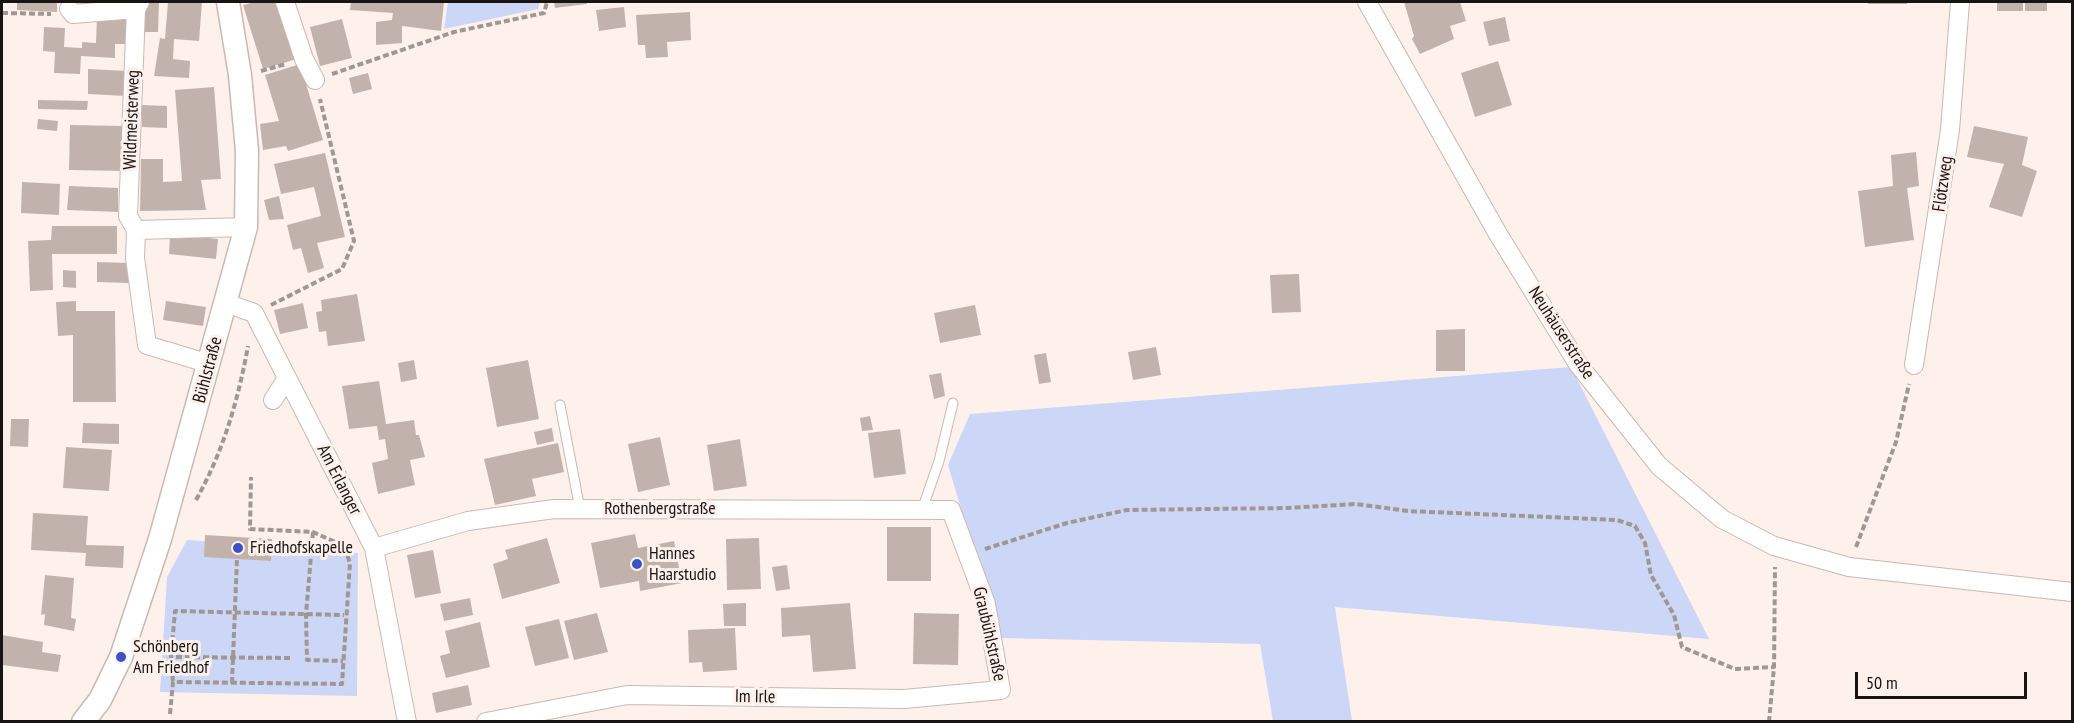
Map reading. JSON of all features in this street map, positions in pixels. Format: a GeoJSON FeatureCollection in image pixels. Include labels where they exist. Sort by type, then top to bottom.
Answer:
{"type":"FeatureCollection","features":[{"type":"Feature","properties":{"kind":"street","name":"Bühlstraße"},"geometry":{"type":"LineString","coordinates":[[83,722],[100,700],[121,657],[166,521],[246,227],[247,151],[240,75],[228,2]]}},
{"type":"Feature","properties":{"kind":"street"},"geometry":{"type":"LineString","coordinates":[[285,2],[304,60],[315,80]]}},
{"type":"Feature","properties":{"kind":"street","name":"Neuhäuserstraße"},"geometry":{"type":"LineString","coordinates":[[1367,2],[1498,234],[1578,364],[1659,466],[1722,519],[1774,546],[1849,567],[2073,592]]}},
{"type":"Feature","properties":{"kind":"street","name":"Flötzweg"},"geometry":{"type":"LineString","coordinates":[[1914,365],[1950,129],[1960,2]]}},
{"type":"Feature","properties":{"kind":"street","name":"Wildmeisterweg"},"geometry":{"type":"LineString","coordinates":[[71,11],[138,5],[128,216],[136,230],[135,258],[147,345],[210,364]]}},
{"type":"Feature","properties":{"kind":"street"},"geometry":{"type":"LineString","coordinates":[[136,230],[246,227]]}},
{"type":"Feature","properties":{"kind":"street"},"geometry":{"type":"LineString","coordinates":[[226,303],[254,313]]}},
{"type":"Feature","properties":{"kind":"street","name":"Am Erlanger"},"geometry":{"type":"LineString","coordinates":[[254,313],[374,548],[407,722]]}},
{"type":"Feature","properties":{"kind":"street"},"geometry":{"type":"LineString","coordinates":[[273,400],[287,378]]}},
{"type":"Feature","properties":{"kind":"street","name":"Rothenbergstraße"},"geometry":{"type":"LineString","coordinates":[[374,548],[468,521],[554,509],[951,510]]}},
{"type":"Feature","properties":{"kind":"street","name":"Graubühlstraße"},"geometry":{"type":"LineString","coordinates":[[951,510],[986,604],[1001,690]]}},
{"type":"Feature","properties":{"kind":"street","name":"Im Irle"},"geometry":{"type":"LineString","coordinates":[[486,722],[512,719],[627,695],[904,699],[1001,690]]}},
{"type":"Feature","properties":{"kind":"lane"},"geometry":{"type":"LineString","coordinates":[[922,510],[942,451],[953,403]]}},
{"type":"Feature","properties":{"kind":"lane"},"geometry":{"type":"LineString","coordinates":[[560,405],[580,508]]}},
{"type":"Feature","properties":{"kind":"path"},"geometry":{"type":"LineString","coordinates":[[195,503],[219,457],[229,426],[254,313],[342,269],[354,241],[315,80],[454,32],[544,13],[547,2]]}},
{"type":"Feature","properties":{"kind":"path"},"geometry":{"type":"LineString","coordinates":[[2,14],[71,11]]}},
{"type":"Feature","properties":{"kind":"path"},"geometry":{"type":"LineString","coordinates":[[240,75],[304,60]]}},
{"type":"Feature","properties":{"kind":"path"},"geometry":{"type":"LineString","coordinates":[[1849,567],[1896,442],[1914,365]]}},
{"type":"Feature","properties":{"kind":"path"},"geometry":{"type":"LineString","coordinates":[[173,682],[342,684],[344,615],[349,602],[350,563],[344,546],[326,535],[313,532],[250,529],[251,477]]}},
{"type":"Feature","properties":{"kind":"path"},"geometry":{"type":"LineString","coordinates":[[968,555],[1067,523],[1127,510],[1356,504],[1408,511],[1617,520],[1635,526],[1645,543],[1651,575],[1674,615],[1682,647],[1735,669],[1774,667]]}},
{"type":"Feature","properties":{"kind":"path"},"geometry":{"type":"LineString","coordinates":[[313,532],[306,615],[307,660],[343,661]]}},
{"type":"Feature","properties":{"kind":"path"},"geometry":{"type":"LineString","coordinates":[[1769,722],[1774,667],[1774,546]]}},
{"type":"Feature","properties":{"kind":"path"},"geometry":{"type":"LineString","coordinates":[[232,683],[237,559]]}},
{"type":"Feature","properties":{"kind":"path"},"geometry":{"type":"LineString","coordinates":[[170,714],[175,611],[234,615],[344,615]]}},
{"type":"Feature","properties":{"kind":"path"},"geometry":{"type":"LineString","coordinates":[[171,657],[290,658]]}},
{"type":"Feature","properties":{"kind":"shaded area"},"geometry":{"type":"Polygon","coordinates":[[[448,2],[540,2],[538,9],[444,29],[448,2]]]}},
{"type":"Feature","properties":{"kind":"shaded area"},"geometry":{"type":"Polygon","coordinates":[[[1571,367],[1709,639],[1335,607],[1352,721],[1273,721],[1260,644],[1000,638],[948,465],[970,414],[1571,367]]]}},
{"type":"Feature","properties":{"kind":"shaded area"},"geometry":{"type":"Polygon","coordinates":[[[187,540],[358,553],[357,696],[160,692],[167,577],[187,540]]]}},
{"type":"Feature","properties":{"kind":"building"},"geometry":{"type":"Polygon","coordinates":[[[17,2],[57,2],[57,12],[17,10],[17,2]]]}},
{"type":"Feature","properties":{"kind":"building"},"geometry":{"type":"Polygon","coordinates":[[[144,2],[159,2],[158,32],[143,32],[144,2]]]}},
{"type":"Feature","properties":{"kind":"building"},"geometry":{"type":"Polygon","coordinates":[[[168,2],[202,2],[199,41],[174,39],[173,59],[190,61],[189,78],[154,76],[160,38],[165,39],[168,2]]]}},
{"type":"Feature","properties":{"kind":"building"},"geometry":{"type":"Polygon","coordinates":[[[255,2],[283,2],[300,58],[263,69],[243,5],[255,2]]]}},
{"type":"Feature","properties":{"kind":"building"},"geometry":{"type":"Polygon","coordinates":[[[351,2],[444,2],[441,31],[402,26],[402,43],[376,45],[376,22],[392,20],[393,13],[350,10],[351,2]]]}},
{"type":"Feature","properties":{"kind":"building"},"geometry":{"type":"Polygon","coordinates":[[[554,2],[587,2],[587,4],[555,8],[554,2]]]}},
{"type":"Feature","properties":{"kind":"building"},"geometry":{"type":"Polygon","coordinates":[[[1404,2],[1460,2],[1466,21],[1450,26],[1454,39],[1420,54],[1412,39],[1414,36],[1404,2]]]}},
{"type":"Feature","properties":{"kind":"building"},"geometry":{"type":"Polygon","coordinates":[[[1868,2],[1907,2],[1907,4],[1868,4],[1868,2]]]}},
{"type":"Feature","properties":{"kind":"building"},"geometry":{"type":"Polygon","coordinates":[[[1997,2],[2023,2],[2023,11],[1997,11],[1997,2]]]}},
{"type":"Feature","properties":{"kind":"building"},"geometry":{"type":"Polygon","coordinates":[[[2025,2],[2047,2],[2047,11],[2025,11],[2025,2]]]}},
{"type":"Feature","properties":{"kind":"building"},"geometry":{"type":"Polygon","coordinates":[[[624,7],[626,27],[599,31],[596,10],[624,7]]]}},
{"type":"Feature","properties":{"kind":"building"},"geometry":{"type":"Polygon","coordinates":[[[690,12],[691,40],[667,42],[668,57],[646,58],[645,45],[638,45],[636,15],[690,12]]]}},
{"type":"Feature","properties":{"kind":"building"},"geometry":{"type":"Polygon","coordinates":[[[97,15],[131,16],[130,44],[115,44],[115,58],[81,56],[80,74],[54,73],[55,52],[43,51],[44,27],[65,28],[64,47],[82,48],[82,42],[96,43],[97,15]]]}},
{"type":"Feature","properties":{"kind":"building"},"geometry":{"type":"Polygon","coordinates":[[[1505,17],[1510,41],[1489,46],[1483,22],[1505,17]]]}},
{"type":"Feature","properties":{"kind":"building"},"geometry":{"type":"Polygon","coordinates":[[[342,19],[352,58],[320,66],[310,27],[342,19]]]}},
{"type":"Feature","properties":{"kind":"building"},"geometry":{"type":"Polygon","coordinates":[[[1498,61],[1512,105],[1475,117],[1461,73],[1498,61]]]}},
{"type":"Feature","properties":{"kind":"building"},"geometry":{"type":"Polygon","coordinates":[[[300,64],[323,140],[288,151],[286,146],[263,150],[260,124],[279,121],[265,75],[300,64]]]}},
{"type":"Feature","properties":{"kind":"building"},"geometry":{"type":"Polygon","coordinates":[[[88,69],[127,71],[126,96],[88,94],[88,69]]]}},
{"type":"Feature","properties":{"kind":"building"},"geometry":{"type":"Polygon","coordinates":[[[368,73],[372,89],[353,94],[349,78],[368,73]]]}},
{"type":"Feature","properties":{"kind":"building"},"geometry":{"type":"Polygon","coordinates":[[[214,87],[221,179],[201,180],[206,210],[140,211],[141,159],[163,159],[163,182],[182,181],[175,90],[214,87]]]}},
{"type":"Feature","properties":{"kind":"building"},"geometry":{"type":"Polygon","coordinates":[[[38,100],[88,101],[87,110],[38,109],[38,100]]]}},
{"type":"Feature","properties":{"kind":"building"},"geometry":{"type":"Polygon","coordinates":[[[142,105],[167,106],[167,128],[142,127],[142,105]]]}},
{"type":"Feature","properties":{"kind":"building"},"geometry":{"type":"Polygon","coordinates":[[[38,119],[58,121],[57,131],[37,129],[38,119]]]}},
{"type":"Feature","properties":{"kind":"building"},"geometry":{"type":"Polygon","coordinates":[[[70,125],[125,126],[124,171],[69,170],[70,125]]]}},
{"type":"Feature","properties":{"kind":"building"},"geometry":{"type":"Polygon","coordinates":[[[1974,126],[2028,137],[2022,165],[2037,171],[2022,217],[1989,207],[2004,164],[1967,157],[1974,126]]]}},
{"type":"Feature","properties":{"kind":"building"},"geometry":{"type":"Polygon","coordinates":[[[1916,152],[1919,186],[1907,188],[1914,240],[1865,247],[1858,191],[1893,186],[1891,155],[1916,152]]]}},
{"type":"Feature","properties":{"kind":"building"},"geometry":{"type":"Polygon","coordinates":[[[325,153],[345,237],[317,243],[324,268],[308,273],[301,248],[293,250],[287,225],[321,216],[314,187],[281,194],[274,164],[325,153]]]}},
{"type":"Feature","properties":{"kind":"building"},"geometry":{"type":"Polygon","coordinates":[[[22,182],[60,184],[59,215],[21,213],[22,182]]]}},
{"type":"Feature","properties":{"kind":"building"},"geometry":{"type":"Polygon","coordinates":[[[69,186],[118,188],[118,212],[67,210],[69,186]]]}},
{"type":"Feature","properties":{"kind":"building"},"geometry":{"type":"Polygon","coordinates":[[[279,196],[284,219],[269,220],[264,200],[279,196]]]}},
{"type":"Feature","properties":{"kind":"building"},"geometry":{"type":"Polygon","coordinates":[[[52,226],[117,226],[117,254],[52,254],[53,290],[30,291],[28,241],[51,240],[52,226]]]}},
{"type":"Feature","properties":{"kind":"building"},"geometry":{"type":"Polygon","coordinates":[[[170,234],[218,239],[216,259],[169,254],[170,234]]]}},
{"type":"Feature","properties":{"kind":"building"},"geometry":{"type":"Polygon","coordinates":[[[97,262],[129,263],[129,283],[97,282],[97,262]]]}},
{"type":"Feature","properties":{"kind":"building"},"geometry":{"type":"Polygon","coordinates":[[[63,270],[76,271],[76,288],[63,287],[63,270]]]}},
{"type":"Feature","properties":{"kind":"building"},"geometry":{"type":"Polygon","coordinates":[[[1299,274],[1301,312],[1272,313],[1270,275],[1299,274]]]}},
{"type":"Feature","properties":{"kind":"building"},"geometry":{"type":"Polygon","coordinates":[[[357,294],[365,341],[328,346],[326,331],[319,332],[316,312],[322,311],[321,300],[357,294]]]}},
{"type":"Feature","properties":{"kind":"building"},"geometry":{"type":"Polygon","coordinates":[[[76,301],[76,311],[115,311],[116,402],[73,402],[73,335],[58,336],[56,302],[76,301]]]}},
{"type":"Feature","properties":{"kind":"building"},"geometry":{"type":"Polygon","coordinates":[[[166,301],[206,307],[203,326],[163,320],[166,301]]]}},
{"type":"Feature","properties":{"kind":"building"},"geometry":{"type":"Polygon","coordinates":[[[303,303],[308,328],[280,334],[274,310],[303,303]]]}},
{"type":"Feature","properties":{"kind":"building"},"geometry":{"type":"Polygon","coordinates":[[[975,305],[981,335],[940,343],[934,313],[975,305]]]}},
{"type":"Feature","properties":{"kind":"building"},"geometry":{"type":"Polygon","coordinates":[[[1465,329],[1465,371],[1436,371],[1436,330],[1465,329]]]}},
{"type":"Feature","properties":{"kind":"building"},"geometry":{"type":"Polygon","coordinates":[[[1156,347],[1161,375],[1133,380],[1128,352],[1156,347]]]}},
{"type":"Feature","properties":{"kind":"building"},"geometry":{"type":"Polygon","coordinates":[[[1046,353],[1051,382],[1039,384],[1034,355],[1046,353]]]}},
{"type":"Feature","properties":{"kind":"building"},"geometry":{"type":"Polygon","coordinates":[[[414,360],[417,379],[401,382],[398,363],[414,360]]]}},
{"type":"Feature","properties":{"kind":"building"},"geometry":{"type":"Polygon","coordinates":[[[528,360],[539,419],[497,427],[486,368],[528,360]]]}},
{"type":"Feature","properties":{"kind":"building"},"geometry":{"type":"Polygon","coordinates":[[[941,373],[945,396],[934,399],[929,375],[941,373]]]}},
{"type":"Feature","properties":{"kind":"building"},"geometry":{"type":"Polygon","coordinates":[[[379,381],[386,424],[414,420],[416,435],[419,435],[425,457],[410,460],[415,485],[378,494],[372,463],[388,459],[385,439],[379,440],[377,426],[349,429],[342,386],[379,381]]]}},
{"type":"Feature","properties":{"kind":"building"},"geometry":{"type":"Polygon","coordinates":[[[870,416],[873,430],[862,431],[860,418],[870,416]]]}},
{"type":"Feature","properties":{"kind":"building"},"geometry":{"type":"Polygon","coordinates":[[[11,419],[29,419],[28,447],[10,446],[11,419]]]}},
{"type":"Feature","properties":{"kind":"building"},"geometry":{"type":"Polygon","coordinates":[[[83,423],[119,424],[119,444],[82,443],[83,423]]]}},
{"type":"Feature","properties":{"kind":"building"},"geometry":{"type":"Polygon","coordinates":[[[552,428],[554,441],[537,445],[534,432],[552,428]]]}},
{"type":"Feature","properties":{"kind":"building"},"geometry":{"type":"Polygon","coordinates":[[[900,429],[906,474],[874,478],[868,433],[900,429]]]}},
{"type":"Feature","properties":{"kind":"building"},"geometry":{"type":"Polygon","coordinates":[[[660,437],[670,485],[638,492],[628,444],[660,437]]]}},
{"type":"Feature","properties":{"kind":"building"},"geometry":{"type":"Polygon","coordinates":[[[740,439],[747,486],[714,491],[707,445],[740,439]]]}},
{"type":"Feature","properties":{"kind":"building"},"geometry":{"type":"Polygon","coordinates":[[[558,443],[564,472],[532,479],[536,496],[495,505],[484,459],[558,443]]]}},
{"type":"Feature","properties":{"kind":"building"},"geometry":{"type":"Polygon","coordinates":[[[66,447],[112,450],[109,491],[63,488],[66,447]]]}},
{"type":"Feature","properties":{"kind":"building"},"geometry":{"type":"Polygon","coordinates":[[[33,513],[88,516],[86,545],[124,546],[123,568],[85,566],[86,553],[31,550],[33,513]]]}},
{"type":"Feature","properties":{"kind":"building"},"geometry":{"type":"Polygon","coordinates":[[[887,527],[931,527],[931,581],[887,581],[887,527]]]}},
{"type":"Feature","properties":{"kind":"building","name":"Hannes Haarstudio"},"geometry":{"type":"Polygon","coordinates":[[[635,534],[638,548],[674,541],[682,583],[640,591],[639,581],[600,588],[591,543],[635,534]]]}},
{"type":"Feature","properties":{"kind":"building","name":"Friedhofskapelle"},"geometry":{"type":"Polygon","coordinates":[[[205,535],[272,539],[271,561],[204,557],[205,535]]]}},
{"type":"Feature","properties":{"kind":"building"},"geometry":{"type":"Polygon","coordinates":[[[547,538],[560,583],[502,599],[493,564],[508,559],[505,550],[547,538]]]}},
{"type":"Feature","properties":{"kind":"building"},"geometry":{"type":"Polygon","coordinates":[[[759,538],[761,589],[727,590],[726,539],[759,538]]]}},
{"type":"Feature","properties":{"kind":"building"},"geometry":{"type":"Polygon","coordinates":[[[433,550],[441,593],[415,598],[407,555],[433,550]]]}},
{"type":"Feature","properties":{"kind":"building"},"geometry":{"type":"Polygon","coordinates":[[[787,565],[790,589],[776,591],[772,567],[787,565]]]}},
{"type":"Feature","properties":{"kind":"building"},"geometry":{"type":"Polygon","coordinates":[[[45,575],[74,578],[71,618],[76,619],[74,631],[44,625],[45,614],[41,615],[45,575]]]}},
{"type":"Feature","properties":{"kind":"building"},"geometry":{"type":"Polygon","coordinates":[[[470,598],[473,615],[444,621],[440,604],[470,598]]]}},
{"type":"Feature","properties":{"kind":"building"},"geometry":{"type":"Polygon","coordinates":[[[746,603],[746,626],[724,626],[723,604],[746,603]]]}},
{"type":"Feature","properties":{"kind":"building"},"geometry":{"type":"Polygon","coordinates":[[[850,603],[856,669],[813,672],[810,635],[782,637],[781,608],[850,603]]]}},
{"type":"Feature","properties":{"kind":"building"},"geometry":{"type":"Polygon","coordinates":[[[597,613],[608,652],[574,660],[564,621],[597,613]]]}},
{"type":"Feature","properties":{"kind":"building"},"geometry":{"type":"Polygon","coordinates":[[[914,613],[959,614],[958,665],[913,664],[914,613]]]}},
{"type":"Feature","properties":{"kind":"building"},"geometry":{"type":"Polygon","coordinates":[[[559,619],[569,658],[535,666],[525,627],[559,619]]]}},
{"type":"Feature","properties":{"kind":"building"},"geometry":{"type":"Polygon","coordinates":[[[480,622],[490,667],[446,678],[440,656],[450,653],[445,631],[480,622]]]}},
{"type":"Feature","properties":{"kind":"building"},"geometry":{"type":"Polygon","coordinates":[[[735,628],[737,670],[703,672],[702,662],[689,663],[688,630],[735,628]]]}},
{"type":"Feature","properties":{"kind":"building"},"geometry":{"type":"Polygon","coordinates":[[[2,635],[43,642],[42,652],[61,655],[58,672],[2,665],[2,635]]]}},
{"type":"Feature","properties":{"kind":"building"},"geometry":{"type":"Polygon","coordinates":[[[468,685],[472,705],[436,713],[432,693],[468,685]]]}},
{"type":"Feature","properties":{"kind":"place","name":"Friedhofskapelle"},"geometry":{"type":"Point","coordinates":[238,548]}},
{"type":"Feature","properties":{"kind":"place","name":"Hannes Haarstudio"},"geometry":{"type":"Point","coordinates":[637,564]}},
{"type":"Feature","properties":{"kind":"place","name":"Schönberg Am Friedhof"},"geometry":{"type":"Point","coordinates":[121,657]}}]}
